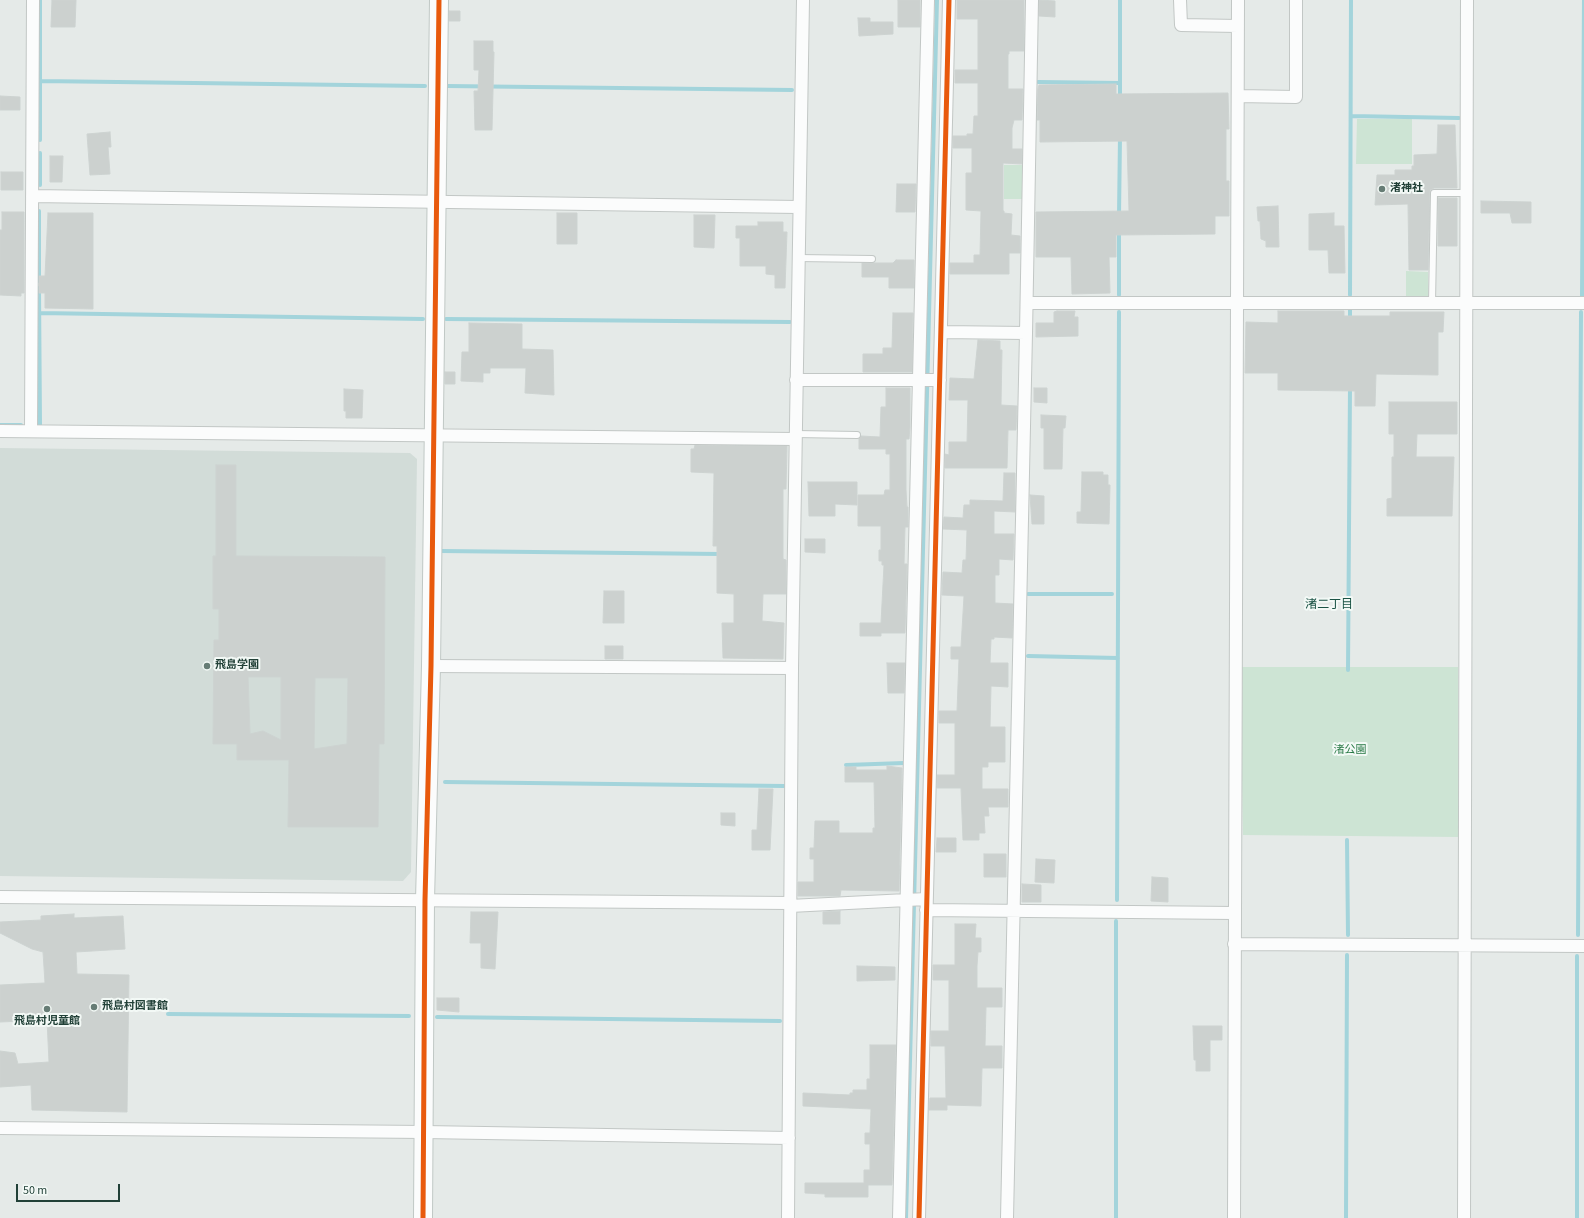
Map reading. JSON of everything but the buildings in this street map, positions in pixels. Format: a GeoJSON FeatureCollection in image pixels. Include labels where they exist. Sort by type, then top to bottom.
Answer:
{"type":"FeatureCollection","features":[{"type":"Feature","properties":{"kind":"street"},"geometry":{"type":"LineString","coordinates":[[31,431],[33,0]]}},
{"type":"Feature","properties":{"kind":"street"},"geometry":{"type":"LineString","coordinates":[[423,1218],[425,900],[431,666],[439,0]]}},
{"type":"Feature","properties":{"kind":"street"},"geometry":{"type":"LineString","coordinates":[[788,1218],[792,668],[798,207],[803,0]]}},
{"type":"Feature","properties":{"kind":"street"},"geometry":{"type":"LineString","coordinates":[[919,1218],[918,902],[929,380],[928,0]]}},
{"type":"Feature","properties":{"kind":"street"},"geometry":{"type":"LineString","coordinates":[[900,1218],[918,902],[929,380],[941,332],[949,0]]}},
{"type":"Feature","properties":{"kind":"street"},"geometry":{"type":"LineString","coordinates":[[1007,1218],[1027,303],[1032,0]]}},
{"type":"Feature","properties":{"kind":"street"},"geometry":{"type":"LineString","coordinates":[[1180,0],[1181,25],[1238,26]]}},
{"type":"Feature","properties":{"kind":"street"},"geometry":{"type":"LineString","coordinates":[[1234,1218],[1238,0]]}},
{"type":"Feature","properties":{"kind":"street"},"geometry":{"type":"LineString","coordinates":[[1238,96],[1296,97],[1296,0]]}},
{"type":"Feature","properties":{"kind":"street"},"geometry":{"type":"LineString","coordinates":[[1464,1218],[1467,0]]}},
{"type":"Feature","properties":{"kind":"street"},"geometry":{"type":"LineString","coordinates":[[32,196],[798,207]]}},
{"type":"Feature","properties":{"kind":"street"},"geometry":{"type":"LineString","coordinates":[[1027,303],[1584,303]]}},
{"type":"Feature","properties":{"kind":"street"},"geometry":{"type":"LineString","coordinates":[[941,332],[1026,333]]}},
{"type":"Feature","properties":{"kind":"street"},"geometry":{"type":"LineString","coordinates":[[796,380],[929,380]]}},
{"type":"Feature","properties":{"kind":"street"},"geometry":{"type":"LineString","coordinates":[[0,431],[434,436],[796,437]]}},
{"type":"Feature","properties":{"kind":"street"},"geometry":{"type":"LineString","coordinates":[[431,666],[792,668]]}},
{"type":"Feature","properties":{"kind":"street"},"geometry":{"type":"LineString","coordinates":[[0,897],[790,904],[918,902],[1013,910],[1234,913]]}},
{"type":"Feature","properties":{"kind":"street"},"geometry":{"type":"LineString","coordinates":[[1234,944],[1584,946]]}},
{"type":"Feature","properties":{"kind":"street"},"geometry":{"type":"LineString","coordinates":[[0,1128],[424,1132],[789,1138]]}},
{"type":"Feature","properties":{"kind":"lane"},"geometry":{"type":"LineString","coordinates":[[1432,303],[1434,193],[1466,193]]}},
{"type":"Feature","properties":{"kind":"lane"},"geometry":{"type":"LineString","coordinates":[[798,258],[872,259]]}},
{"type":"Feature","properties":{"kind":"lane"},"geometry":{"type":"LineString","coordinates":[[796,437],[857,435]]}},
{"type":"Feature","properties":{"kind":"shaded area","name":"飛島学園"},"geometry":{"type":"Polygon","coordinates":[[[0,448],[410,453],[417,459],[411,872],[403,881],[0,876],[0,448]]]}},
{"type":"Feature","properties":{"kind":"green space"},"geometry":{"type":"Polygon","coordinates":[[[1357,119],[1412,119],[1412,164],[1356,164],[1357,119]]]}},
{"type":"Feature","properties":{"kind":"green space"},"geometry":{"type":"Polygon","coordinates":[[[1004,165],[1022,165],[1022,199],[1004,199],[1004,165]]]}},
{"type":"Feature","properties":{"kind":"green space"},"geometry":{"type":"Polygon","coordinates":[[[1406,271],[1428,272],[1428,298],[1406,298],[1406,271]]]}},
{"type":"Feature","properties":{"kind":"green space","name":"渚公園"},"geometry":{"type":"Polygon","coordinates":[[[1240,667],[1458,667],[1458,837],[1243,835],[1240,667]]]}},
{"type":"Feature","properties":{"kind":"waterway"},"geometry":{"type":"LineString","coordinates":[[40,0],[40,140]]}},
{"type":"Feature","properties":{"kind":"waterway"},"geometry":{"type":"LineString","coordinates":[[906,1218],[937,0]]}},
{"type":"Feature","properties":{"kind":"waterway"},"geometry":{"type":"LineString","coordinates":[[1120,0],[1120,98]]}},
{"type":"Feature","properties":{"kind":"waterway"},"geometry":{"type":"LineString","coordinates":[[1350,295],[1351,0]]}},
{"type":"Feature","properties":{"kind":"waterway"},"geometry":{"type":"LineString","coordinates":[[1582,297],[1584,0]]}},
{"type":"Feature","properties":{"kind":"waterway"},"geometry":{"type":"LineString","coordinates":[[40,81],[425,86]]}},
{"type":"Feature","properties":{"kind":"waterway"},"geometry":{"type":"LineString","coordinates":[[1038,82],[1120,83]]}},
{"type":"Feature","properties":{"kind":"waterway"},"geometry":{"type":"LineString","coordinates":[[447,86],[792,90]]}},
{"type":"Feature","properties":{"kind":"waterway"},"geometry":{"type":"LineString","coordinates":[[1351,116],[1459,118]]}},
{"type":"Feature","properties":{"kind":"waterway"},"geometry":{"type":"LineString","coordinates":[[1119,216],[1120,136]]}},
{"type":"Feature","properties":{"kind":"waterway"},"geometry":{"type":"LineString","coordinates":[[40,153],[40,185]]}},
{"type":"Feature","properties":{"kind":"waterway"},"geometry":{"type":"LineString","coordinates":[[39,211],[39,281]]}},
{"type":"Feature","properties":{"kind":"waterway"},"geometry":{"type":"LineString","coordinates":[[1119,230],[1119,295]]}},
{"type":"Feature","properties":{"kind":"waterway"},"geometry":{"type":"LineString","coordinates":[[39,288],[40,425]]}},
{"type":"Feature","properties":{"kind":"waterway"},"geometry":{"type":"LineString","coordinates":[[1350,310],[1350,322]]}},
{"type":"Feature","properties":{"kind":"waterway"},"geometry":{"type":"LineString","coordinates":[[1117,900],[1119,312]]}},
{"type":"Feature","properties":{"kind":"waterway"},"geometry":{"type":"LineString","coordinates":[[1578,935],[1581,312]]}},
{"type":"Feature","properties":{"kind":"waterway"},"geometry":{"type":"LineString","coordinates":[[39,313],[423,319]]}},
{"type":"Feature","properties":{"kind":"waterway"},"geometry":{"type":"LineString","coordinates":[[446,319],[790,322]]}},
{"type":"Feature","properties":{"kind":"waterway"},"geometry":{"type":"LineString","coordinates":[[1348,670],[1350,386]]}},
{"type":"Feature","properties":{"kind":"waterway"},"geometry":{"type":"LineString","coordinates":[[0,425],[21,425]]}},
{"type":"Feature","properties":{"kind":"waterway"},"geometry":{"type":"LineString","coordinates":[[441,551],[721,554]]}},
{"type":"Feature","properties":{"kind":"waterway"},"geometry":{"type":"LineString","coordinates":[[1028,594],[1112,594]]}},
{"type":"Feature","properties":{"kind":"waterway"},"geometry":{"type":"LineString","coordinates":[[1028,656],[1118,658]]}},
{"type":"Feature","properties":{"kind":"waterway"},"geometry":{"type":"LineString","coordinates":[[846,765],[904,763]]}},
{"type":"Feature","properties":{"kind":"waterway"},"geometry":{"type":"LineString","coordinates":[[445,782],[784,786]]}},
{"type":"Feature","properties":{"kind":"waterway"},"geometry":{"type":"LineString","coordinates":[[1347,840],[1348,935]]}},
{"type":"Feature","properties":{"kind":"waterway"},"geometry":{"type":"LineString","coordinates":[[1116,921],[1116,1218]]}},
{"type":"Feature","properties":{"kind":"waterway"},"geometry":{"type":"LineString","coordinates":[[1346,1218],[1347,955]]}},
{"type":"Feature","properties":{"kind":"waterway"},"geometry":{"type":"LineString","coordinates":[[1577,956],[1577,1218]]}},
{"type":"Feature","properties":{"kind":"waterway"},"geometry":{"type":"LineString","coordinates":[[168,1014],[409,1016]]}},
{"type":"Feature","properties":{"kind":"waterway"},"geometry":{"type":"LineString","coordinates":[[437,1017],[780,1021]]}},
{"type":"Feature","properties":{"kind":"cycle path"},"geometry":{"type":"LineString","coordinates":[[423,1218],[425,900],[431,666],[439,0]]}},
{"type":"Feature","properties":{"kind":"cycle path"},"geometry":{"type":"LineString","coordinates":[[919,1218],[949,0]]}},
{"type":"Feature","properties":{"kind":"place","name":"渚神社"},"geometry":{"type":"Point","coordinates":[1382,189]}},
{"type":"Feature","properties":{"kind":"place","name":"飛島学園"},"geometry":{"type":"Point","coordinates":[207,666]}},
{"type":"Feature","properties":{"kind":"place","name":"飛島村図書館"},"geometry":{"type":"Point","coordinates":[94,1007]}},
{"type":"Feature","properties":{"kind":"place","name":"飛島村児童館"},"geometry":{"type":"Point","coordinates":[47,1009]}},
{"type":"Feature","properties":{"kind":"district","name":"渚二丁目"},"geometry":{"type":"Point","coordinates":[1329,605]}}]}
